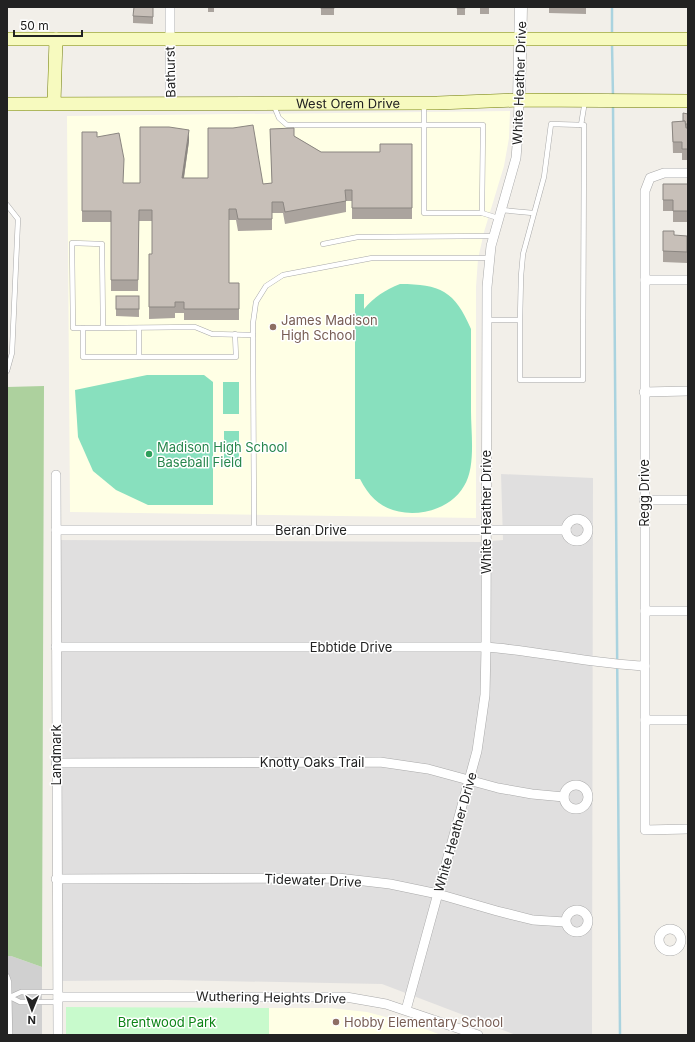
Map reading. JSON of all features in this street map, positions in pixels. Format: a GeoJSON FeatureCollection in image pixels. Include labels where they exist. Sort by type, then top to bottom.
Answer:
{"type":"FeatureCollection","features":[{"type":"Feature","properties":{"kind":"main road"},"geometry":{"type":"LineString","coordinates":[[7,39],[688,39]]}},
{"type":"Feature","properties":{"kind":"main road"},"geometry":{"type":"LineString","coordinates":[[54,103],[56,39]]}},
{"type":"Feature","properties":{"kind":"main road","name":"West Orem Drive"},"geometry":{"type":"LineString","coordinates":[[7,104],[54,103],[170,105],[424,103],[519,100],[688,101]]}},
{"type":"Feature","properties":{"kind":"street","name":"Bathurst"},"geometry":{"type":"LineString","coordinates":[[170,7],[170,105]]}},
{"type":"Feature","properties":{"kind":"street","name":"White Heather Drive"},"geometry":{"type":"LineString","coordinates":[[406,1010],[477,751],[485,695],[487,320],[489,258],[516,158],[518,134],[521,7]]}},
{"type":"Feature","properties":{"kind":"street","name":"Regg Drive"},"geometry":{"type":"LineString","coordinates":[[688,173],[664,173],[650,178],[645,191],[644,392],[645,830],[688,829]]}},
{"type":"Feature","properties":{"kind":"street"},"geometry":{"type":"LineString","coordinates":[[645,280],[688,280]]}},
{"type":"Feature","properties":{"kind":"street"},"geometry":{"type":"LineString","coordinates":[[644,392],[688,391]]}},
{"type":"Feature","properties":{"kind":"street","name":"Landmark"},"geometry":{"type":"LineString","coordinates":[[56,475],[56,879],[58,1035]]}},
{"type":"Feature","properties":{"kind":"street"},"geometry":{"type":"LineString","coordinates":[[644,500],[688,500]]}},
{"type":"Feature","properties":{"kind":"street","name":"Beran Drive"},"geometry":{"type":"LineString","coordinates":[[56,530],[566,530]]}},
{"type":"Feature","properties":{"kind":"street"},"geometry":{"type":"LineString","coordinates":[[645,611],[688,611]]}},
{"type":"Feature","properties":{"kind":"street","name":"Ebbtide Drive"},"geometry":{"type":"LineString","coordinates":[[56,647],[486,647],[530,651],[595,661],[645,666]]}},
{"type":"Feature","properties":{"kind":"street"},"geometry":{"type":"LineString","coordinates":[[645,720],[688,720]]}},
{"type":"Feature","properties":{"kind":"street","name":"Knotty Oaks Trail"},"geometry":{"type":"LineString","coordinates":[[56,763],[380,762],[428,769],[469,781],[532,794],[564,797]]}},
{"type":"Feature","properties":{"kind":"street","name":"Tidewater Drive"},"geometry":{"type":"LineString","coordinates":[[56,879],[338,878],[390,884],[438,894],[497,912],[534,920],[565,922]]}},
{"type":"Feature","properties":{"kind":"street","name":"Wuthering Heights Drive"},"geometry":{"type":"LineString","coordinates":[[58,997],[330,996],[365,1000],[406,1010],[478,1035]]}},
{"type":"Feature","properties":{"kind":"lane"},"geometry":{"type":"LineString","coordinates":[[582,125],[550,124],[544,177],[528,233],[521,276],[520,380],[582,380],[584,125],[582,125],[590,100]]}},
{"type":"Feature","properties":{"kind":"lane"},"geometry":{"type":"LineString","coordinates":[[424,103],[424,213],[533,213]]}},
{"type":"Feature","properties":{"kind":"lane"},"geometry":{"type":"LineString","coordinates":[[273,104],[279,118],[287,125],[483,126],[482,213]]}},
{"type":"Feature","properties":{"kind":"lane"},"geometry":{"type":"LineString","coordinates":[[7,205],[18,219],[12,353],[7,371]]}},
{"type":"Feature","properties":{"kind":"lane"},"geometry":{"type":"LineString","coordinates":[[324,244],[372,237],[494,236]]}},
{"type":"Feature","properties":{"kind":"lane"},"geometry":{"type":"LineString","coordinates":[[103,328],[102,244],[72,244],[74,328],[103,328],[139,328],[195,328],[212,334],[253,334]]}},
{"type":"Feature","properties":{"kind":"lane"},"geometry":{"type":"LineString","coordinates":[[254,530],[253,334],[256,302],[266,286],[283,275],[372,258],[489,258]]}},
{"type":"Feature","properties":{"kind":"lane"},"geometry":{"type":"LineString","coordinates":[[487,320],[520,320]]}},
{"type":"Feature","properties":{"kind":"lane"},"geometry":{"type":"LineString","coordinates":[[83,328],[83,357],[236,357],[235,334]]}},
{"type":"Feature","properties":{"kind":"lane"},"geometry":{"type":"LineString","coordinates":[[139,328],[140,357]]}},
{"type":"Feature","properties":{"kind":"lane"},"geometry":{"type":"LineString","coordinates":[[7,976],[10,997],[10,1035]]}},
{"type":"Feature","properties":{"kind":"lane"},"geometry":{"type":"LineString","coordinates":[[10,997],[20,992],[58,997]]}},
{"type":"Feature","properties":{"kind":"lane"},"geometry":{"type":"LineString","coordinates":[[10,997],[20,1002],[58,997]]}},
{"type":"Feature","properties":{"kind":"shaded area","name":"James Madison High School"},"geometry":{"type":"Polygon","coordinates":[[[510,111],[509,138],[504,166],[484,232],[478,259],[476,287],[476,518],[70,512],[67,116],[510,111]]]}},
{"type":"Feature","properties":{"kind":"shaded area"},"geometry":{"type":"Polygon","coordinates":[[[501,474],[593,478],[592,1035],[516,1035],[382,984],[167,980],[60,981],[58,540],[481,542],[503,540],[501,474]]]}},
{"type":"Feature","properties":{"kind":"shaded area"},"geometry":{"type":"Polygon","coordinates":[[[7,956],[42,967],[42,1035],[7,1035],[7,956]]]}},
{"type":"Feature","properties":{"kind":"shaded area","name":"Hobby Elementary School"},"geometry":{"type":"Polygon","coordinates":[[[269,1008],[330,1008],[367,1012],[412,1024],[441,1035],[269,1035],[269,1008]]]}},
{"type":"Feature","properties":{"kind":"green space"},"geometry":{"type":"Polygon","coordinates":[[[400,284],[426,286],[436,288],[444,292],[459,306],[471,329],[472,450],[468,478],[460,492],[454,498],[442,506],[420,513],[403,512],[387,508],[375,500],[360,479],[355,479],[355,294],[364,294],[364,309],[380,294],[400,284]]]}},
{"type":"Feature","properties":{"kind":"green space","name":"Madison High School Baseball Field"},"geometry":{"type":"Polygon","coordinates":[[[147,375],[204,375],[213,382],[213,505],[148,505],[116,490],[93,471],[78,437],[75,390],[147,375]]]}},
{"type":"Feature","properties":{"kind":"green space"},"geometry":{"type":"Polygon","coordinates":[[[223,382],[239,382],[239,414],[223,414],[223,382]]]}},
{"type":"Feature","properties":{"kind":"green space"},"geometry":{"type":"Polygon","coordinates":[[[44,386],[42,967],[7,956],[7,387],[44,386]]]}},
{"type":"Feature","properties":{"kind":"green space"},"geometry":{"type":"Polygon","coordinates":[[[224,431],[239,431],[239,464],[224,464],[224,431]]]}},
{"type":"Feature","properties":{"kind":"green space","name":"Brentwood Park"},"geometry":{"type":"Polygon","coordinates":[[[66,1007],[269,1008],[269,1035],[66,1035],[66,1007]]]}},
{"type":"Feature","properties":{"kind":"building"},"geometry":{"type":"Polygon","coordinates":[[[134,7],[153,7],[153,17],[133,16],[134,7]]]}},
{"type":"Feature","properties":{"kind":"building"},"geometry":{"type":"Polygon","coordinates":[[[334,7],[334,8],[321,8],[334,7]]]}},
{"type":"Feature","properties":{"kind":"building"},"geometry":{"type":"Polygon","coordinates":[[[683,113],[688,114],[688,124],[685,124],[685,121],[683,121],[683,113]]]}},
{"type":"Feature","properties":{"kind":"building"},"geometry":{"type":"Polygon","coordinates":[[[685,121],[686,128],[688,128],[688,149],[682,149],[682,142],[673,142],[672,122],[685,121]]]}},
{"type":"Feature","properties":{"kind":"building"},"geometry":{"type":"Polygon","coordinates":[[[253,125],[263,184],[272,183],[270,129],[294,128],[294,136],[321,152],[380,152],[380,144],[412,144],[412,208],[352,208],[352,190],[345,190],[346,201],[285,212],[283,202],[272,202],[272,219],[238,219],[236,209],[229,209],[229,283],[239,283],[239,309],[184,309],[184,302],[175,302],[175,307],[149,307],[149,254],[152,254],[152,210],[139,210],[138,280],[111,280],[111,211],[82,211],[82,132],[97,132],[97,137],[119,133],[124,159],[123,183],[140,183],[140,127],[169,127],[189,130],[182,178],[208,178],[208,128],[233,128],[253,125]]]}},
{"type":"Feature","properties":{"kind":"building"},"geometry":{"type":"Polygon","coordinates":[[[663,184],[688,184],[688,211],[673,211],[673,200],[663,200],[663,184]]]}},
{"type":"Feature","properties":{"kind":"building"},"geometry":{"type":"Polygon","coordinates":[[[663,231],[674,231],[674,235],[687,236],[687,252],[663,251],[663,231]]]}},
{"type":"Feature","properties":{"kind":"building"},"geometry":{"type":"Polygon","coordinates":[[[116,296],[139,296],[139,309],[116,309],[116,296]]]}},
{"type":"Feature","properties":{"kind":"waterway"},"geometry":{"type":"LineString","coordinates":[[612,7],[612,35]]}},
{"type":"Feature","properties":{"kind":"waterway"},"geometry":{"type":"LineString","coordinates":[[612,44],[613,97]]}},
{"type":"Feature","properties":{"kind":"waterway"},"geometry":{"type":"LineString","coordinates":[[613,106],[620,1035]]}},
{"type":"Feature","properties":{"kind":"place","name":"James Madison High School"},"geometry":{"type":"Point","coordinates":[273,327]}},
{"type":"Feature","properties":{"kind":"place","name":"Madison High School Baseball Field"},"geometry":{"type":"Point","coordinates":[149,454]}},
{"type":"Feature","properties":{"kind":"place","name":"Hobby Elementary School"},"geometry":{"type":"Point","coordinates":[336,1022]}}]}
